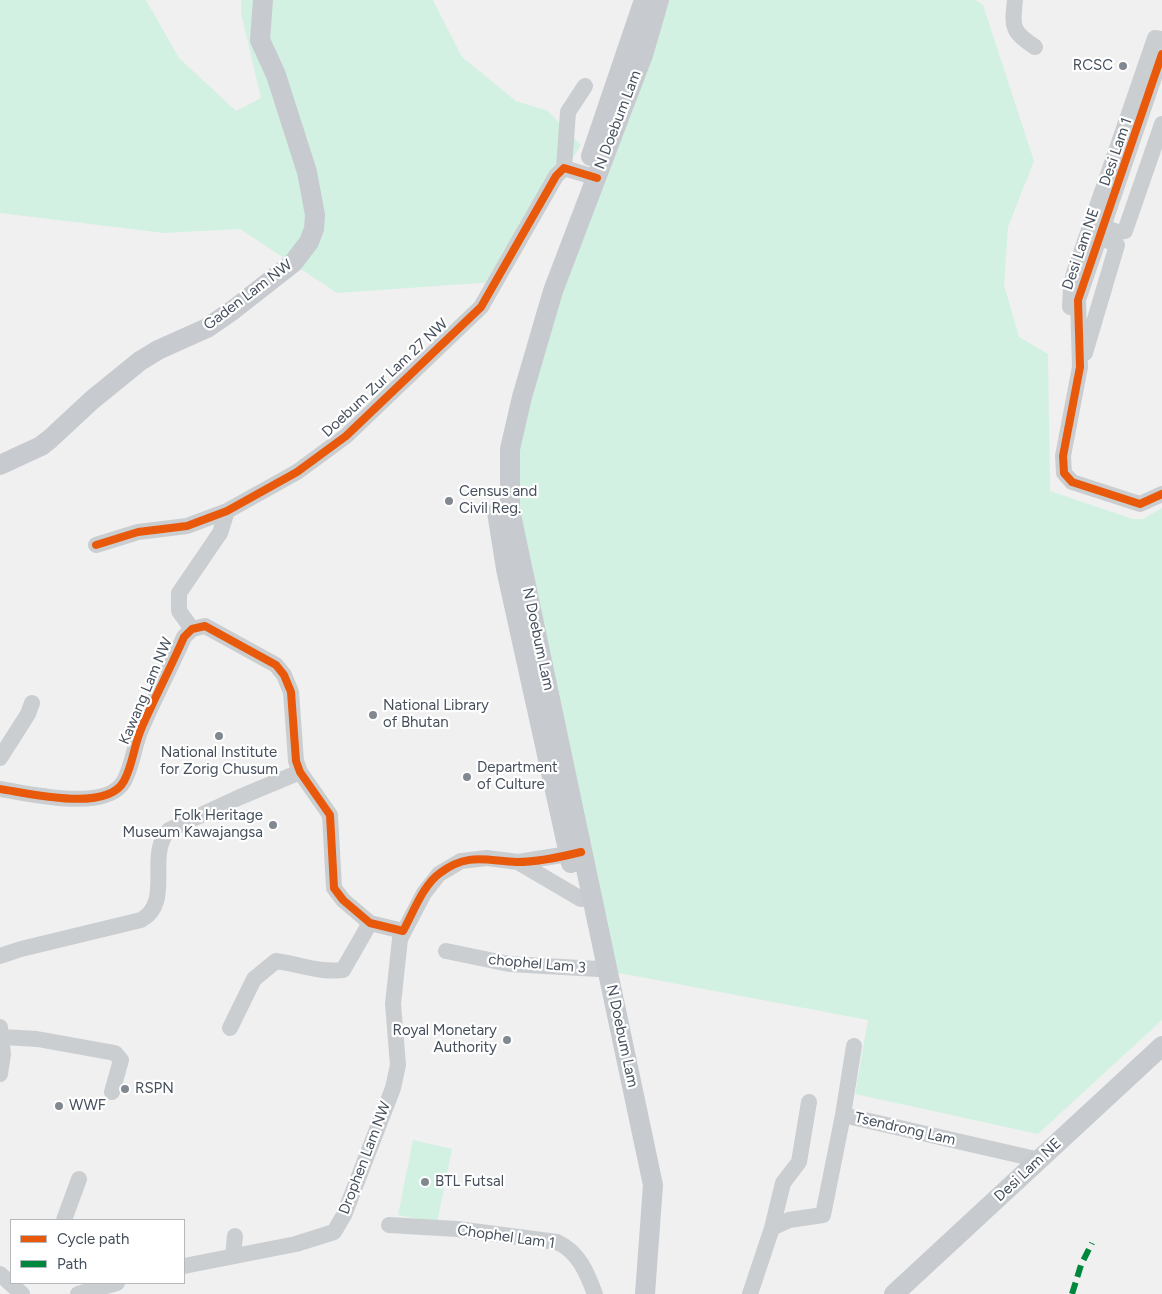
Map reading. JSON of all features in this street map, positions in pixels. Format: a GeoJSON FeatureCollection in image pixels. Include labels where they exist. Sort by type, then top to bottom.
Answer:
{"type":"FeatureCollection","features":[{"type":"Feature","properties":{"kind":"main road","name":"Gaden Lam NW"},"geometry":{"type":"LineString","coordinates":[[0,465],[50,439],[100,393],[140,361],[158,350],[207,328],[233,310],[293,263],[309,242],[314,229],[316,215],[307,172],[276,75],[260,40],[263,0]]}},
{"type":"Feature","properties":{"kind":"main road","name":"N Doebum Lam"},"geometry":{"type":"LineString","coordinates":[[591,176],[644,0]]}},
{"type":"Feature","properties":{"kind":"main road","name":"N Doebum Lam"},"geometry":{"type":"LineString","coordinates":[[645,1294],[653,1186],[587,898],[506,569],[496,502],[497,451],[508,399],[591,176],[643,55],[659,0]]}},
{"type":"Feature","properties":{"kind":"main road","name":"N Doebum Lam"},"geometry":{"type":"LineString","coordinates":[[587,898],[598,969],[643,1190],[633,1294]]}},
{"type":"Feature","properties":{"kind":"main road","name":"Desi Lam NE"},"geometry":{"type":"LineString","coordinates":[[894,1294],[1162,1046]]}},
{"type":"Feature","properties":{"kind":"street"},"geometry":{"type":"LineString","coordinates":[[1015,0],[1012,24],[1018,36],[1035,47]]}},
{"type":"Feature","properties":{"kind":"street","name":"Desi Lam 1"},"geometry":{"type":"LineString","coordinates":[[1070,422],[1071,287],[1155,38],[1162,39]]}},
{"type":"Feature","properties":{"kind":"street","name":"Desi Lam NE"},"geometry":{"type":"LineString","coordinates":[[1162,54],[1078,300],[1080,367],[1063,456],[1064,473],[1072,482],[1140,504],[1162,494]]}},
{"type":"Feature","properties":{"kind":"street"},"geometry":{"type":"LineString","coordinates":[[585,86],[568,112],[564,168],[591,176]]}},
{"type":"Feature","properties":{"kind":"street"},"geometry":{"type":"LineString","coordinates":[[1102,231],[1125,231],[1162,124]]}},
{"type":"Feature","properties":{"kind":"street","name":"Doebum Zur Lam 27 NW"},"geometry":{"type":"LineString","coordinates":[[96,545],[138,532],[186,526],[227,512],[297,472],[346,436],[480,307],[556,176],[564,168]]}},
{"type":"Feature","properties":{"kind":"street"},"geometry":{"type":"LineString","coordinates":[[192,629],[179,611],[179,593],[220,533],[227,512]]}},
{"type":"Feature","properties":{"kind":"street","name":"Kawang Lam NW"},"geometry":{"type":"LineString","coordinates":[[0,788],[52,798],[70,799],[102,796],[120,787],[131,763],[142,728],[184,637],[192,629],[205,626],[281,669],[291,692],[295,752],[300,772],[330,815],[334,888],[343,900],[370,923],[403,930]]}},
{"type":"Feature","properties":{"kind":"street"},"geometry":{"type":"LineString","coordinates":[[0,758],[28,714],[32,702]]}},
{"type":"Feature","properties":{"kind":"street"},"geometry":{"type":"LineString","coordinates":[[0,956],[21,948],[141,920],[149,916],[156,903],[159,847],[163,835],[169,830],[240,797],[300,772]]}},
{"type":"Feature","properties":{"kind":"street"},"geometry":{"type":"LineString","coordinates":[[403,930],[424,893],[439,874],[460,862],[487,858],[518,862],[575,854]]}},
{"type":"Feature","properties":{"kind":"street"},"geometry":{"type":"LineString","coordinates":[[518,862],[587,898]]}},
{"type":"Feature","properties":{"kind":"street"},"geometry":{"type":"LineString","coordinates":[[230,1028],[254,980],[276,961],[294,963],[327,972],[342,970],[370,923]]}},
{"type":"Feature","properties":{"kind":"street","name":"Drophen Lam NW"},"geometry":{"type":"LineString","coordinates":[[185,1266],[319,1239],[334,1232],[344,1216],[393,1088],[398,1065],[393,1004],[394,979],[403,930]]}},
{"type":"Feature","properties":{"kind":"street","name":"chophel Lam 3"},"geometry":{"type":"LineString","coordinates":[[446,951],[509,964],[598,969]]}},
{"type":"Feature","properties":{"kind":"street"},"geometry":{"type":"LineString","coordinates":[[0,1074],[1,1032],[115,1053],[121,1060],[112,1092]]}},
{"type":"Feature","properties":{"kind":"street"},"geometry":{"type":"LineString","coordinates":[[843,1114],[854,1046]]}},
{"type":"Feature","properties":{"kind":"street"},"geometry":{"type":"LineString","coordinates":[[750,1294],[772,1228],[783,1182],[799,1162],[809,1102]]}},
{"type":"Feature","properties":{"kind":"street","name":"Tsendrong Lam"},"geometry":{"type":"LineString","coordinates":[[772,1228],[789,1220],[823,1215],[843,1114],[1040,1160]]}},
{"type":"Feature","properties":{"kind":"street"},"geometry":{"type":"LineString","coordinates":[[64,1219],[79,1179]]}},
{"type":"Feature","properties":{"kind":"street","name":"Chophel Lam 1"},"geometry":{"type":"LineString","coordinates":[[389,1225],[456,1229],[557,1242],[569,1249],[579,1259],[595,1294]]}},
{"type":"Feature","properties":{"kind":"street"},"geometry":{"type":"LineString","coordinates":[[233,1255],[235,1236]]}},
{"type":"Feature","properties":{"kind":"street"},"geometry":{"type":"LineString","coordinates":[[0,1274],[10,1283]]}},
{"type":"Feature","properties":{"kind":"street"},"geometry":{"type":"LineString","coordinates":[[11,1284],[22,1294]]}},
{"type":"Feature","properties":{"kind":"street"},"geometry":{"type":"LineString","coordinates":[[78,1294],[113,1284]]}},
{"type":"Feature","properties":{"kind":"green space"},"geometry":{"type":"Polygon","coordinates":[[[0,0],[146,0],[179,58],[236,111],[261,98],[241,13],[241,0],[433,0],[462,57],[516,101],[548,111],[581,145],[495,282],[337,293],[240,229],[164,233],[0,213],[0,0]]]}},
{"type":"Feature","properties":{"kind":"green space"},"geometry":{"type":"Polygon","coordinates":[[[661,0],[975,0],[983,5],[1034,161],[1008,227],[1004,285],[1019,337],[1048,354],[1050,491],[1133,519],[1143,519],[1162,508],[1162,1020],[1038,1134],[855,1094],[868,1020],[614,972],[511,523],[511,434],[661,0]]]}},
{"type":"Feature","properties":{"kind":"green space","name":"BTL Futsal"},"geometry":{"type":"Polygon","coordinates":[[[413,1140],[452,1149],[437,1223],[398,1215],[413,1140]]]}},
{"type":"Feature","properties":{"kind":"marked path"},"geometry":{"type":"LineString","coordinates":[[1072,1294],[1081,1265],[1092,1243]]}},
{"type":"Feature","properties":{"kind":"cycle path"},"geometry":{"type":"LineString","coordinates":[[1162,54],[1078,300],[1080,367],[1063,456],[1064,473],[1072,482],[1140,504],[1162,494]]}},
{"type":"Feature","properties":{"kind":"cycle path"},"geometry":{"type":"LineString","coordinates":[[96,545],[138,532],[187,526],[227,511],[297,472],[346,436],[481,307],[556,176],[564,168],[597,178]]}},
{"type":"Feature","properties":{"kind":"cycle path"},"geometry":{"type":"LineString","coordinates":[[0,789],[47,797],[85,799],[115,791],[127,775],[142,727],[184,637],[192,629],[205,626],[276,665],[284,675],[291,692],[296,761],[300,772],[330,815],[334,888],[343,900],[370,923],[403,931],[428,885],[440,873],[460,862],[478,859],[517,862],[533,861],[581,852]]}},
{"type":"Feature","properties":{"kind":"place","name":"RCSC"},"geometry":{"type":"Point","coordinates":[1123,66]}},
{"type":"Feature","properties":{"kind":"place","name":"Census and Civil Reg."},"geometry":{"type":"Point","coordinates":[449,501]}},
{"type":"Feature","properties":{"kind":"place","name":"National Library of Bhutan"},"geometry":{"type":"Point","coordinates":[373,715]}},
{"type":"Feature","properties":{"kind":"place","name":"National Institute for Zorig Chusum"},"geometry":{"type":"Point","coordinates":[219,736]}},
{"type":"Feature","properties":{"kind":"place","name":"Department of Culture"},"geometry":{"type":"Point","coordinates":[467,777]}},
{"type":"Feature","properties":{"kind":"place","name":"Folk Heritage Museum Kawajangsa"},"geometry":{"type":"Point","coordinates":[273,825]}},
{"type":"Feature","properties":{"kind":"place","name":"Royal Monetary Authority"},"geometry":{"type":"Point","coordinates":[507,1040]}},
{"type":"Feature","properties":{"kind":"place","name":"RSPN"},"geometry":{"type":"Point","coordinates":[125,1089]}},
{"type":"Feature","properties":{"kind":"place","name":"WWF"},"geometry":{"type":"Point","coordinates":[59,1106]}},
{"type":"Feature","properties":{"kind":"place","name":"BTL Futsal"},"geometry":{"type":"Point","coordinates":[425,1182]}}]}
